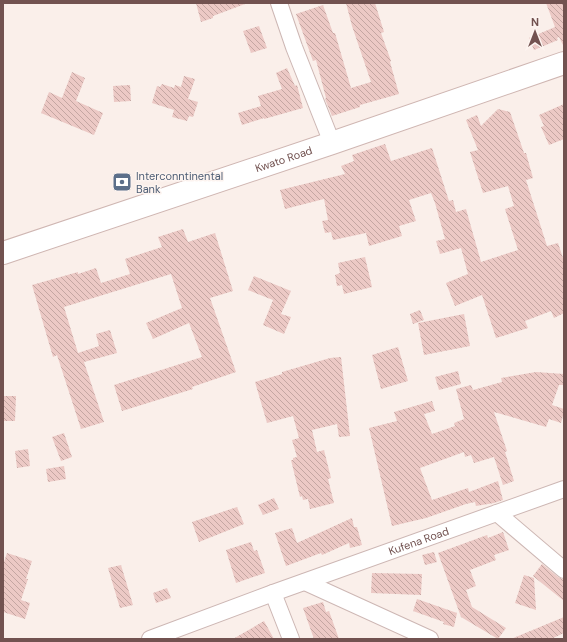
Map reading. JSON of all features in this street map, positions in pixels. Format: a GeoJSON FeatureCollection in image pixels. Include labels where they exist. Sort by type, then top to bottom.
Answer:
{"type":"FeatureCollection","features":[{"type":"Feature","properties":{"kind":"street"},"geometry":{"type":"LineString","coordinates":[[279,3],[294,47],[332,143]]}},
{"type":"Feature","properties":{"kind":"street","name":"Kwato Road"},"geometry":{"type":"LineString","coordinates":[[3,253],[332,143],[564,63]]}},
{"type":"Feature","properties":{"kind":"street","name":"Kufena Road"},"geometry":{"type":"LineString","coordinates":[[150,639],[273,593],[564,489]]}},
{"type":"Feature","properties":{"kind":"street"},"geometry":{"type":"LineString","coordinates":[[497,513],[564,570]]}},
{"type":"Feature","properties":{"kind":"street"},"geometry":{"type":"LineString","coordinates":[[305,582],[414,635],[430,639]]}},
{"type":"Feature","properties":{"kind":"street"},"geometry":{"type":"LineString","coordinates":[[273,593],[291,639]]}},
{"type":"Feature","properties":{"kind":"building"},"geometry":{"type":"Polygon","coordinates":[[[196,3],[245,3],[245,4],[201,22],[196,3]]]}},
{"type":"Feature","properties":{"kind":"building"},"geometry":{"type":"Polygon","coordinates":[[[346,3],[375,3],[384,32],[381,33],[391,61],[390,62],[399,94],[360,105],[360,107],[332,116],[325,99],[316,60],[313,61],[296,14],[323,5],[333,33],[335,33],[351,88],[371,82],[352,26],[346,3]]]}},
{"type":"Feature","properties":{"kind":"building"},"geometry":{"type":"Polygon","coordinates":[[[546,3],[564,3],[564,47],[559,37],[557,38],[558,40],[534,50],[529,38],[555,27],[546,3]]]}},
{"type":"Feature","properties":{"kind":"building"},"geometry":{"type":"Polygon","coordinates":[[[259,26],[267,48],[251,53],[243,31],[259,26]]]}},
{"type":"Feature","properties":{"kind":"building"},"geometry":{"type":"Polygon","coordinates":[[[287,68],[295,86],[297,85],[303,108],[242,125],[238,113],[261,106],[258,96],[282,89],[276,73],[287,68]]]}},
{"type":"Feature","properties":{"kind":"building"},"geometry":{"type":"Polygon","coordinates":[[[72,72],[85,78],[76,101],[103,113],[94,135],[41,113],[49,92],[62,98],[72,72]]]}},
{"type":"Feature","properties":{"kind":"building"},"geometry":{"type":"Polygon","coordinates":[[[184,76],[195,79],[188,99],[198,102],[193,117],[189,116],[187,121],[172,117],[174,110],[152,103],[157,86],[160,87],[162,84],[174,88],[175,85],[181,87],[184,76]]]}},
{"type":"Feature","properties":{"kind":"building"},"geometry":{"type":"Polygon","coordinates":[[[130,85],[131,101],[114,102],[113,86],[130,85]]]}},
{"type":"Feature","properties":{"kind":"building"},"geometry":{"type":"Polygon","coordinates":[[[564,104],[564,139],[549,145],[541,127],[544,126],[539,115],[564,104]]]}},
{"type":"Feature","properties":{"kind":"building"},"geometry":{"type":"Polygon","coordinates":[[[498,109],[510,112],[524,153],[526,153],[533,178],[526,180],[547,246],[558,243],[564,261],[564,313],[554,318],[551,311],[525,321],[528,328],[496,338],[482,295],[455,306],[446,283],[468,274],[461,248],[440,254],[436,241],[445,239],[431,193],[409,200],[416,221],[399,226],[402,236],[369,246],[366,233],[333,240],[331,232],[325,233],[322,221],[328,220],[324,199],[285,209],[280,190],[345,174],[341,166],[354,161],[352,155],[385,144],[391,161],[432,148],[449,201],[453,200],[456,212],[466,209],[481,262],[518,250],[505,209],[514,206],[508,186],[483,193],[470,152],[478,150],[466,120],[477,115],[481,126],[498,109]]]}},
{"type":"Feature","properties":{"kind":"building"},"geometry":{"type":"Polygon","coordinates":[[[183,229],[188,242],[215,233],[233,291],[210,298],[236,372],[192,387],[193,389],[122,411],[114,385],[202,357],[189,323],[153,339],[146,323],[182,308],[171,274],[64,307],[78,353],[99,346],[96,334],[110,330],[117,353],[84,362],[104,422],[81,429],[57,355],[53,357],[32,285],[96,268],[101,283],[130,274],[125,259],[162,247],[158,237],[183,229]]]}},
{"type":"Feature","properties":{"kind":"building"},"geometry":{"type":"Polygon","coordinates":[[[365,257],[372,287],[344,294],[342,285],[337,286],[335,275],[340,273],[338,263],[365,257]]]}},
{"type":"Feature","properties":{"kind":"building"},"geometry":{"type":"Polygon","coordinates":[[[254,276],[291,291],[281,314],[291,317],[284,334],[263,325],[273,300],[248,290],[254,276]]]}},
{"type":"Feature","properties":{"kind":"building"},"geometry":{"type":"Polygon","coordinates":[[[420,310],[424,320],[413,324],[410,314],[420,310]]]}},
{"type":"Feature","properties":{"kind":"building"},"geometry":{"type":"Polygon","coordinates":[[[464,314],[470,346],[424,355],[418,323],[464,314]]]}},
{"type":"Feature","properties":{"kind":"building"},"geometry":{"type":"Polygon","coordinates":[[[398,347],[408,381],[381,389],[372,355],[398,347]]]}},
{"type":"Feature","properties":{"kind":"building"},"geometry":{"type":"Polygon","coordinates":[[[341,357],[350,436],[339,437],[337,424],[312,430],[317,452],[324,450],[331,478],[328,479],[334,503],[310,509],[308,499],[303,500],[302,496],[300,497],[291,460],[297,457],[292,440],[299,438],[293,416],[267,423],[255,382],[282,374],[282,372],[330,358],[341,357]]]}},
{"type":"Feature","properties":{"kind":"building"},"geometry":{"type":"Polygon","coordinates":[[[458,371],[461,384],[439,390],[435,377],[458,371]]]}},
{"type":"Feature","properties":{"kind":"building"},"geometry":{"type":"Polygon","coordinates":[[[536,372],[564,374],[564,385],[559,385],[552,405],[564,409],[564,412],[561,423],[549,419],[546,427],[494,412],[507,451],[505,452],[514,481],[503,485],[494,457],[474,463],[471,455],[465,457],[464,452],[420,468],[432,500],[468,488],[469,492],[498,481],[503,500],[476,506],[475,502],[466,504],[426,518],[392,526],[369,428],[397,421],[394,412],[432,401],[435,411],[424,414],[432,434],[455,426],[454,423],[464,419],[456,389],[471,385],[473,390],[502,382],[501,378],[536,372]]]}},
{"type":"Feature","properties":{"kind":"building"},"geometry":{"type":"Polygon","coordinates":[[[3,396],[16,396],[15,421],[3,421],[3,396]]]}},
{"type":"Feature","properties":{"kind":"building"},"geometry":{"type":"Polygon","coordinates":[[[64,433],[72,457],[61,461],[52,437],[64,433]]]}},
{"type":"Feature","properties":{"kind":"building"},"geometry":{"type":"Polygon","coordinates":[[[28,449],[30,466],[17,468],[15,451],[28,449]]]}},
{"type":"Feature","properties":{"kind":"building"},"geometry":{"type":"Polygon","coordinates":[[[64,466],[66,479],[48,482],[46,469],[64,466]]]}},
{"type":"Feature","properties":{"kind":"building"},"geometry":{"type":"Polygon","coordinates":[[[274,498],[279,509],[263,515],[258,505],[274,498]]]}},
{"type":"Feature","properties":{"kind":"building"},"geometry":{"type":"Polygon","coordinates":[[[237,507],[244,524],[199,542],[192,522],[237,507]]]}},
{"type":"Feature","properties":{"kind":"building"},"geometry":{"type":"Polygon","coordinates":[[[352,518],[354,527],[357,527],[362,545],[350,548],[349,543],[322,555],[321,553],[286,566],[275,533],[292,528],[297,543],[352,518]]]}},
{"type":"Feature","properties":{"kind":"building"},"geometry":{"type":"Polygon","coordinates":[[[503,532],[509,550],[494,555],[496,560],[470,570],[476,586],[466,590],[472,607],[506,628],[498,639],[461,617],[438,553],[487,535],[488,538],[503,532]]]}},
{"type":"Feature","properties":{"kind":"building"},"geometry":{"type":"Polygon","coordinates":[[[251,542],[254,551],[257,550],[265,573],[236,583],[226,550],[251,542]]]}},
{"type":"Feature","properties":{"kind":"building"},"geometry":{"type":"Polygon","coordinates":[[[434,552],[437,562],[425,565],[422,555],[434,552]]]}},
{"type":"Feature","properties":{"kind":"building"},"geometry":{"type":"Polygon","coordinates":[[[7,553],[32,561],[21,600],[30,603],[25,619],[3,612],[3,565],[7,553]]]}},
{"type":"Feature","properties":{"kind":"building"},"geometry":{"type":"Polygon","coordinates":[[[542,564],[564,580],[564,601],[533,576],[542,564]]]}},
{"type":"Feature","properties":{"kind":"building"},"geometry":{"type":"Polygon","coordinates":[[[121,565],[133,605],[120,608],[108,568],[121,565]]]}},
{"type":"Feature","properties":{"kind":"building"},"geometry":{"type":"Polygon","coordinates":[[[372,573],[422,574],[421,595],[371,593],[372,573]]]}},
{"type":"Feature","properties":{"kind":"building"},"geometry":{"type":"Polygon","coordinates":[[[524,575],[534,578],[536,610],[515,603],[524,575]]]}},
{"type":"Feature","properties":{"kind":"building"},"geometry":{"type":"Polygon","coordinates":[[[167,588],[171,598],[156,603],[153,593],[167,588]]]}},
{"type":"Feature","properties":{"kind":"building"},"geometry":{"type":"Polygon","coordinates":[[[417,599],[457,613],[454,627],[443,624],[444,622],[413,611],[417,599]]]}},
{"type":"Feature","properties":{"kind":"building"},"geometry":{"type":"Polygon","coordinates":[[[323,602],[326,612],[329,611],[339,639],[314,639],[303,608],[323,602]]]}},
{"type":"Feature","properties":{"kind":"building"},"geometry":{"type":"Polygon","coordinates":[[[564,617],[564,633],[551,639],[511,639],[564,617]]]}},
{"type":"Feature","properties":{"kind":"building"},"geometry":{"type":"Polygon","coordinates":[[[264,621],[274,639],[233,639],[264,621]]]}},
{"type":"Feature","properties":{"kind":"place","name":"Interconntinental Bank"},"geometry":{"type":"Point","coordinates":[122,182]}}]}
